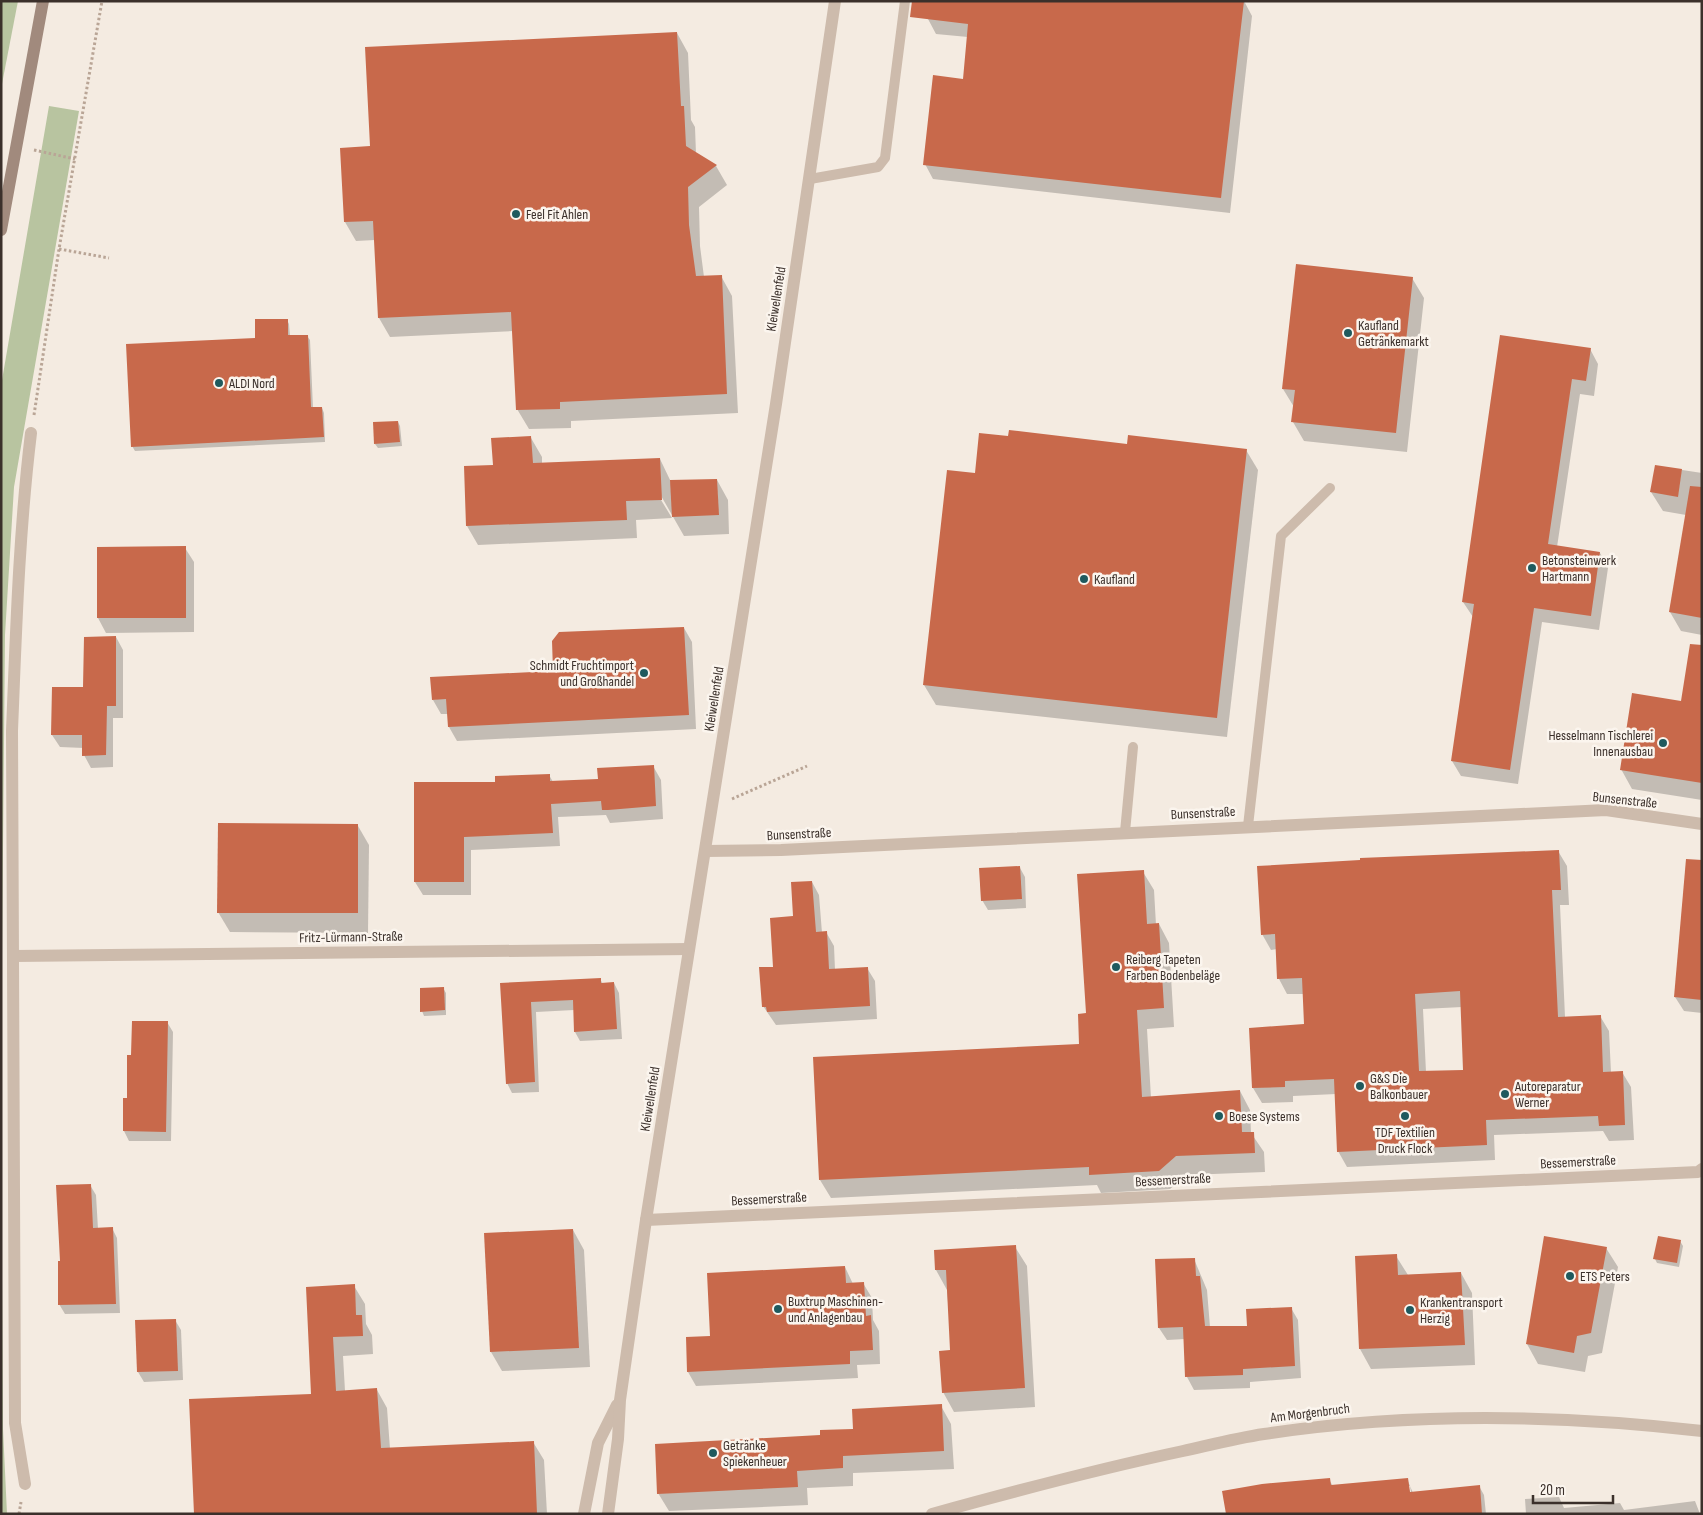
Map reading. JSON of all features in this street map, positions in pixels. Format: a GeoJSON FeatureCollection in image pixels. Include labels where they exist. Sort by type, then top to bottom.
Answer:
{"type":"FeatureCollection","features":[{"type":"Feature","properties":{"kind":"main road"},"geometry":{"type":"LineString","coordinates":[[1,230],[43,1]]}},
{"type":"Feature","properties":{"kind":"street","name":"Kleiwellenfeld"},"geometry":{"type":"LineString","coordinates":[[608,1514],[618,1439],[620,1400],[646,1220],[688,949],[706,851],[810,179],[835,1]]}},
{"type":"Feature","properties":{"kind":"street"},"geometry":{"type":"LineString","coordinates":[[25,1484],[15,1423],[12,731],[15,635],[24,489],[31,433]]}},
{"type":"Feature","properties":{"kind":"street","name":"Bunsenstraße"},"geometry":{"type":"LineString","coordinates":[[706,851],[761,850],[1606,810],[1702,824]]}},
{"type":"Feature","properties":{"kind":"street","name":"Fritz-Lürmann-Straße"},"geometry":{"type":"LineString","coordinates":[[14,956],[688,949]]}},
{"type":"Feature","properties":{"kind":"street","name":"Bessemerstraße"},"geometry":{"type":"LineString","coordinates":[[646,1220],[1688,1172],[1702,1169]]}},
{"type":"Feature","properties":{"kind":"street","name":"Kleiwellenfeld"},"geometry":{"type":"LineString","coordinates":[[584,1514],[598,1443],[620,1400]]}},
{"type":"Feature","properties":{"kind":"street","name":"Am Morgenbruch"},"geometry":{"type":"LineString","coordinates":[[932,1514],[1089,1471],[1262,1434],[1360,1422],[1458,1416],[1561,1418],[1702,1431]]}},
{"type":"Feature","properties":{"kind":"lane"},"geometry":{"type":"LineString","coordinates":[[810,179],[878,167],[885,158],[905,1]]}},
{"type":"Feature","properties":{"kind":"lane"},"geometry":{"type":"LineString","coordinates":[[1248,826],[1281,536],[1330,488]]}},
{"type":"Feature","properties":{"kind":"lane"},"geometry":{"type":"LineString","coordinates":[[1125,832],[1133,747]]}},
{"type":"Feature","properties":{"kind":"path"},"geometry":{"type":"LineString","coordinates":[[31,433],[59,249],[102,1]]}},
{"type":"Feature","properties":{"kind":"path"},"geometry":{"type":"LineString","coordinates":[[15,146],[75,159]]}},
{"type":"Feature","properties":{"kind":"path"},"geometry":{"type":"LineString","coordinates":[[59,249],[108,258]]}},
{"type":"Feature","properties":{"kind":"path"},"geometry":{"type":"LineString","coordinates":[[712,808],[807,766]]}},
{"type":"Feature","properties":{"kind":"green space"},"geometry":{"type":"Polygon","coordinates":[[[1,1],[18,1],[1,89],[1,1]]]}},
{"type":"Feature","properties":{"kind":"green space"},"geometry":{"type":"Polygon","coordinates":[[[49,106],[79,111],[14,487],[5,635],[2,1279],[3,1429],[7,1514],[1,1514],[1,386],[49,106]]]}},
{"type":"Feature","properties":{"kind":"building"},"geometry":{"type":"Polygon","coordinates":[[[912,1],[1244,1],[1221,198],[923,165],[933,75],[963,79],[968,24],[910,17],[912,1]]]}},
{"type":"Feature","properties":{"kind":"building","name":"Feel Fit Ahlen"},"geometry":{"type":"Polygon","coordinates":[[[677,32],[681,106],[684,106],[686,146],[717,165],[688,187],[689,225],[696,276],[722,275],[727,394],[560,402],[560,409],[516,410],[511,312],[378,318],[373,221],[344,222],[340,148],[370,146],[365,47],[677,32]]]}},
{"type":"Feature","properties":{"kind":"building","name":"Kaufland Getränkemarkt"},"geometry":{"type":"Polygon","coordinates":[[[1296,264],[1413,277],[1396,433],[1291,422],[1295,390],[1282,389],[1296,264]]]}},
{"type":"Feature","properties":{"kind":"building","name":"ALDI Nord"},"geometry":{"type":"Polygon","coordinates":[[[255,319],[288,319],[288,335],[308,335],[311,407],[322,407],[324,437],[131,447],[126,344],[255,338],[255,319]]]}},
{"type":"Feature","properties":{"kind":"building","name":"Betonsteinwerk Hartmann"},"geometry":{"type":"Polygon","coordinates":[[[1500,335],[1591,348],[1586,381],[1572,379],[1548,544],[1600,552],[1591,616],[1534,608],[1510,770],[1451,761],[1474,604],[1462,602],[1500,335]]]}},
{"type":"Feature","properties":{"kind":"building"},"geometry":{"type":"Polygon","coordinates":[[[398,421],[400,442],[374,444],[373,422],[398,421]]]}},
{"type":"Feature","properties":{"kind":"building","name":"Kaufland"},"geometry":{"type":"Polygon","coordinates":[[[1009,430],[1127,444],[1128,435],[1247,449],[1217,718],[923,685],[947,470],[975,473],[979,433],[1008,436],[1009,430]]]}},
{"type":"Feature","properties":{"kind":"building"},"geometry":{"type":"Polygon","coordinates":[[[531,436],[533,463],[660,458],[662,500],[626,501],[627,520],[466,526],[464,466],[493,465],[491,438],[531,436]]]}},
{"type":"Feature","properties":{"kind":"building"},"geometry":{"type":"Polygon","coordinates":[[[1655,465],[1682,469],[1678,497],[1650,492],[1655,465]]]}},
{"type":"Feature","properties":{"kind":"building"},"geometry":{"type":"Polygon","coordinates":[[[717,479],[719,515],[672,517],[670,480],[717,479]]]}},
{"type":"Feature","properties":{"kind":"building"},"geometry":{"type":"Polygon","coordinates":[[[1690,486],[1702,487],[1702,618],[1669,612],[1690,486]]]}},
{"type":"Feature","properties":{"kind":"building"},"geometry":{"type":"Polygon","coordinates":[[[186,546],[186,618],[97,618],[97,547],[186,546]]]}},
{"type":"Feature","properties":{"kind":"building"},"geometry":{"type":"Polygon","coordinates":[[[684,627],[689,715],[448,727],[446,699],[432,700],[430,677],[553,671],[552,641],[559,632],[684,627]]]}},
{"type":"Feature","properties":{"kind":"building"},"geometry":{"type":"Polygon","coordinates":[[[116,636],[116,706],[107,706],[106,755],[82,756],[82,735],[51,735],[52,687],[83,687],[84,637],[116,636]]]}},
{"type":"Feature","properties":{"kind":"building","name":"Hesselmann Tischlerei Innenausbau"},"geometry":{"type":"Polygon","coordinates":[[[1690,644],[1702,645],[1702,783],[1620,770],[1632,693],[1681,701],[1690,644]]]}},
{"type":"Feature","properties":{"kind":"building"},"geometry":{"type":"Polygon","coordinates":[[[654,765],[656,806],[602,810],[601,801],[551,804],[553,833],[464,837],[464,882],[414,882],[414,782],[495,782],[495,776],[550,774],[550,781],[598,779],[597,768],[654,765]]]}},
{"type":"Feature","properties":{"kind":"building"},"geometry":{"type":"Polygon","coordinates":[[[218,823],[358,824],[358,913],[217,913],[218,823]]]}},
{"type":"Feature","properties":{"kind":"building"},"geometry":{"type":"Polygon","coordinates":[[[1559,850],[1561,890],[1552,890],[1558,1017],[1601,1015],[1603,1072],[1623,1071],[1625,1125],[1599,1126],[1598,1116],[1486,1120],[1487,1145],[1337,1152],[1334,1079],[1285,1081],[1285,1087],[1252,1088],[1249,1028],[1304,1024],[1302,978],[1277,979],[1275,934],[1261,935],[1257,866],[1360,860],[1360,858],[1559,850]],[[1460,991],[1415,994],[1419,1071],[1463,1070],[1460,991]]]}},
{"type":"Feature","properties":{"kind":"building"},"geometry":{"type":"Polygon","coordinates":[[[1686,859],[1702,860],[1702,1000],[1674,997],[1686,859]]]}},
{"type":"Feature","properties":{"kind":"building"},"geometry":{"type":"Polygon","coordinates":[[[1020,866],[1022,899],[981,901],[979,868],[1020,866]]]}},
{"type":"Feature","properties":{"kind":"building"},"geometry":{"type":"Polygon","coordinates":[[[1144,870],[1147,924],[1159,923],[1164,1008],[1137,1010],[1142,1097],[1240,1090],[1242,1132],[1254,1132],[1255,1153],[1176,1156],[1159,1171],[1089,1175],[1089,1167],[819,1180],[813,1057],[1079,1044],[1078,1014],[1086,1013],[1077,874],[1144,870]]]}},
{"type":"Feature","properties":{"kind":"building"},"geometry":{"type":"Polygon","coordinates":[[[812,881],[816,932],[827,931],[829,969],[868,967],[870,1006],[767,1012],[766,1007],[762,1007],[759,967],[773,967],[770,918],[793,916],[791,882],[812,881]]]}},
{"type":"Feature","properties":{"kind":"building"},"geometry":{"type":"Polygon","coordinates":[[[601,978],[601,983],[614,982],[617,1029],[574,1032],[573,1000],[531,1002],[535,1082],[506,1084],[500,983],[601,978]]]}},
{"type":"Feature","properties":{"kind":"building"},"geometry":{"type":"Polygon","coordinates":[[[444,987],[445,1010],[420,1012],[420,988],[444,987]]]}},
{"type":"Feature","properties":{"kind":"building"},"geometry":{"type":"Polygon","coordinates":[[[132,1021],[168,1021],[166,1132],[123,1131],[123,1098],[127,1098],[127,1055],[131,1055],[132,1021]]]}},
{"type":"Feature","properties":{"kind":"building"},"geometry":{"type":"Polygon","coordinates":[[[91,1184],[93,1228],[113,1227],[116,1304],[58,1305],[58,1261],[60,1261],[56,1185],[91,1184]]]}},
{"type":"Feature","properties":{"kind":"building"},"geometry":{"type":"Polygon","coordinates":[[[573,1229],[579,1348],[490,1352],[484,1233],[573,1229]]]}},
{"type":"Feature","properties":{"kind":"building","name":"ETS Peters"},"geometry":{"type":"Polygon","coordinates":[[[1544,1236],[1607,1247],[1591,1333],[1577,1336],[1574,1353],[1526,1344],[1544,1236]]]}},
{"type":"Feature","properties":{"kind":"building"},"geometry":{"type":"Polygon","coordinates":[[[1658,1236],[1681,1240],[1677,1263],[1653,1259],[1658,1236]]]}},
{"type":"Feature","properties":{"kind":"building"},"geometry":{"type":"Polygon","coordinates":[[[1016,1245],[1025,1388],[942,1393],[939,1351],[950,1350],[946,1270],[935,1270],[934,1250],[1016,1245]]]}},
{"type":"Feature","properties":{"kind":"building","name":"Krankentransport Herzig"},"geometry":{"type":"Polygon","coordinates":[[[1397,1254],[1398,1275],[1461,1272],[1465,1345],[1359,1349],[1355,1256],[1397,1254]]]}},
{"type":"Feature","properties":{"kind":"building"},"geometry":{"type":"Polygon","coordinates":[[[1195,1258],[1196,1276],[1200,1276],[1205,1326],[1247,1326],[1246,1309],[1292,1307],[1295,1366],[1243,1369],[1243,1375],[1185,1377],[1183,1327],[1158,1328],[1155,1259],[1195,1258]]]}},
{"type":"Feature","properties":{"kind":"building","name":"Buxtrup Maschinen- und Anlagenbau"},"geometry":{"type":"Polygon","coordinates":[[[845,1266],[846,1283],[864,1282],[866,1316],[871,1315],[873,1350],[850,1351],[850,1364],[687,1372],[686,1337],[710,1336],[707,1273],[845,1266]]]}},
{"type":"Feature","properties":{"kind":"building"},"geometry":{"type":"Polygon","coordinates":[[[355,1284],[356,1315],[362,1315],[363,1336],[333,1337],[336,1391],[377,1388],[381,1448],[534,1441],[537,1514],[194,1514],[189,1399],[311,1394],[306,1287],[355,1284]]]}},
{"type":"Feature","properties":{"kind":"building"},"geometry":{"type":"Polygon","coordinates":[[[176,1319],[178,1371],[137,1372],[135,1320],[176,1319]]]}},
{"type":"Feature","properties":{"kind":"building","name":"Getränke Spiekenheuer"},"geometry":{"type":"Polygon","coordinates":[[[942,1404],[944,1451],[843,1456],[843,1468],[797,1471],[798,1487],[657,1494],[655,1444],[820,1435],[820,1430],[853,1429],[852,1409],[942,1404]]]}},
{"type":"Feature","properties":{"kind":"building"},"geometry":{"type":"Polygon","coordinates":[[[1330,1478],[1331,1485],[1408,1478],[1410,1492],[1480,1485],[1482,1514],[1226,1514],[1222,1491],[1262,1484],[1330,1478]]]}},
{"type":"Feature","properties":{"kind":"place","name":"Feel Fit Ahlen"},"geometry":{"type":"Point","coordinates":[516,214]}},
{"type":"Feature","properties":{"kind":"place","name":"Kaufland Getränkemarkt"},"geometry":{"type":"Point","coordinates":[1348,333]}},
{"type":"Feature","properties":{"kind":"place","name":"ALDI Nord"},"geometry":{"type":"Point","coordinates":[219,383]}},
{"type":"Feature","properties":{"kind":"place","name":"Betonsteinwerk Hartmann"},"geometry":{"type":"Point","coordinates":[1532,568]}},
{"type":"Feature","properties":{"kind":"place","name":"Kaufland"},"geometry":{"type":"Point","coordinates":[1084,579]}},
{"type":"Feature","properties":{"kind":"place","name":"Schmidt Fruchtimport und Großhandel"},"geometry":{"type":"Point","coordinates":[644,673]}},
{"type":"Feature","properties":{"kind":"place","name":"Hesselmann Tischlerei Innenausbau"},"geometry":{"type":"Point","coordinates":[1663,743]}},
{"type":"Feature","properties":{"kind":"place","name":"Reiberg Tapeten Farben Bodenbeläge"},"geometry":{"type":"Point","coordinates":[1116,967]}},
{"type":"Feature","properties":{"kind":"place","name":"G&S Die Balkonbauer"},"geometry":{"type":"Point","coordinates":[1360,1086]}},
{"type":"Feature","properties":{"kind":"place","name":"Autoreparatur Werner"},"geometry":{"type":"Point","coordinates":[1505,1094]}},
{"type":"Feature","properties":{"kind":"place","name":"Boese Systems"},"geometry":{"type":"Point","coordinates":[1219,1116]}},
{"type":"Feature","properties":{"kind":"place","name":"TDF Textilien Druck Flock"},"geometry":{"type":"Point","coordinates":[1405,1116]}},
{"type":"Feature","properties":{"kind":"place","name":"ETS Peters"},"geometry":{"type":"Point","coordinates":[1570,1276]}},
{"type":"Feature","properties":{"kind":"place","name":"Buxtrup Maschinen- und Anlagenbau"},"geometry":{"type":"Point","coordinates":[778,1309]}},
{"type":"Feature","properties":{"kind":"place","name":"Krankentransport Herzig"},"geometry":{"type":"Point","coordinates":[1410,1310]}},
{"type":"Feature","properties":{"kind":"place","name":"Getränke Spiekenheuer"},"geometry":{"type":"Point","coordinates":[713,1453]}}]}
